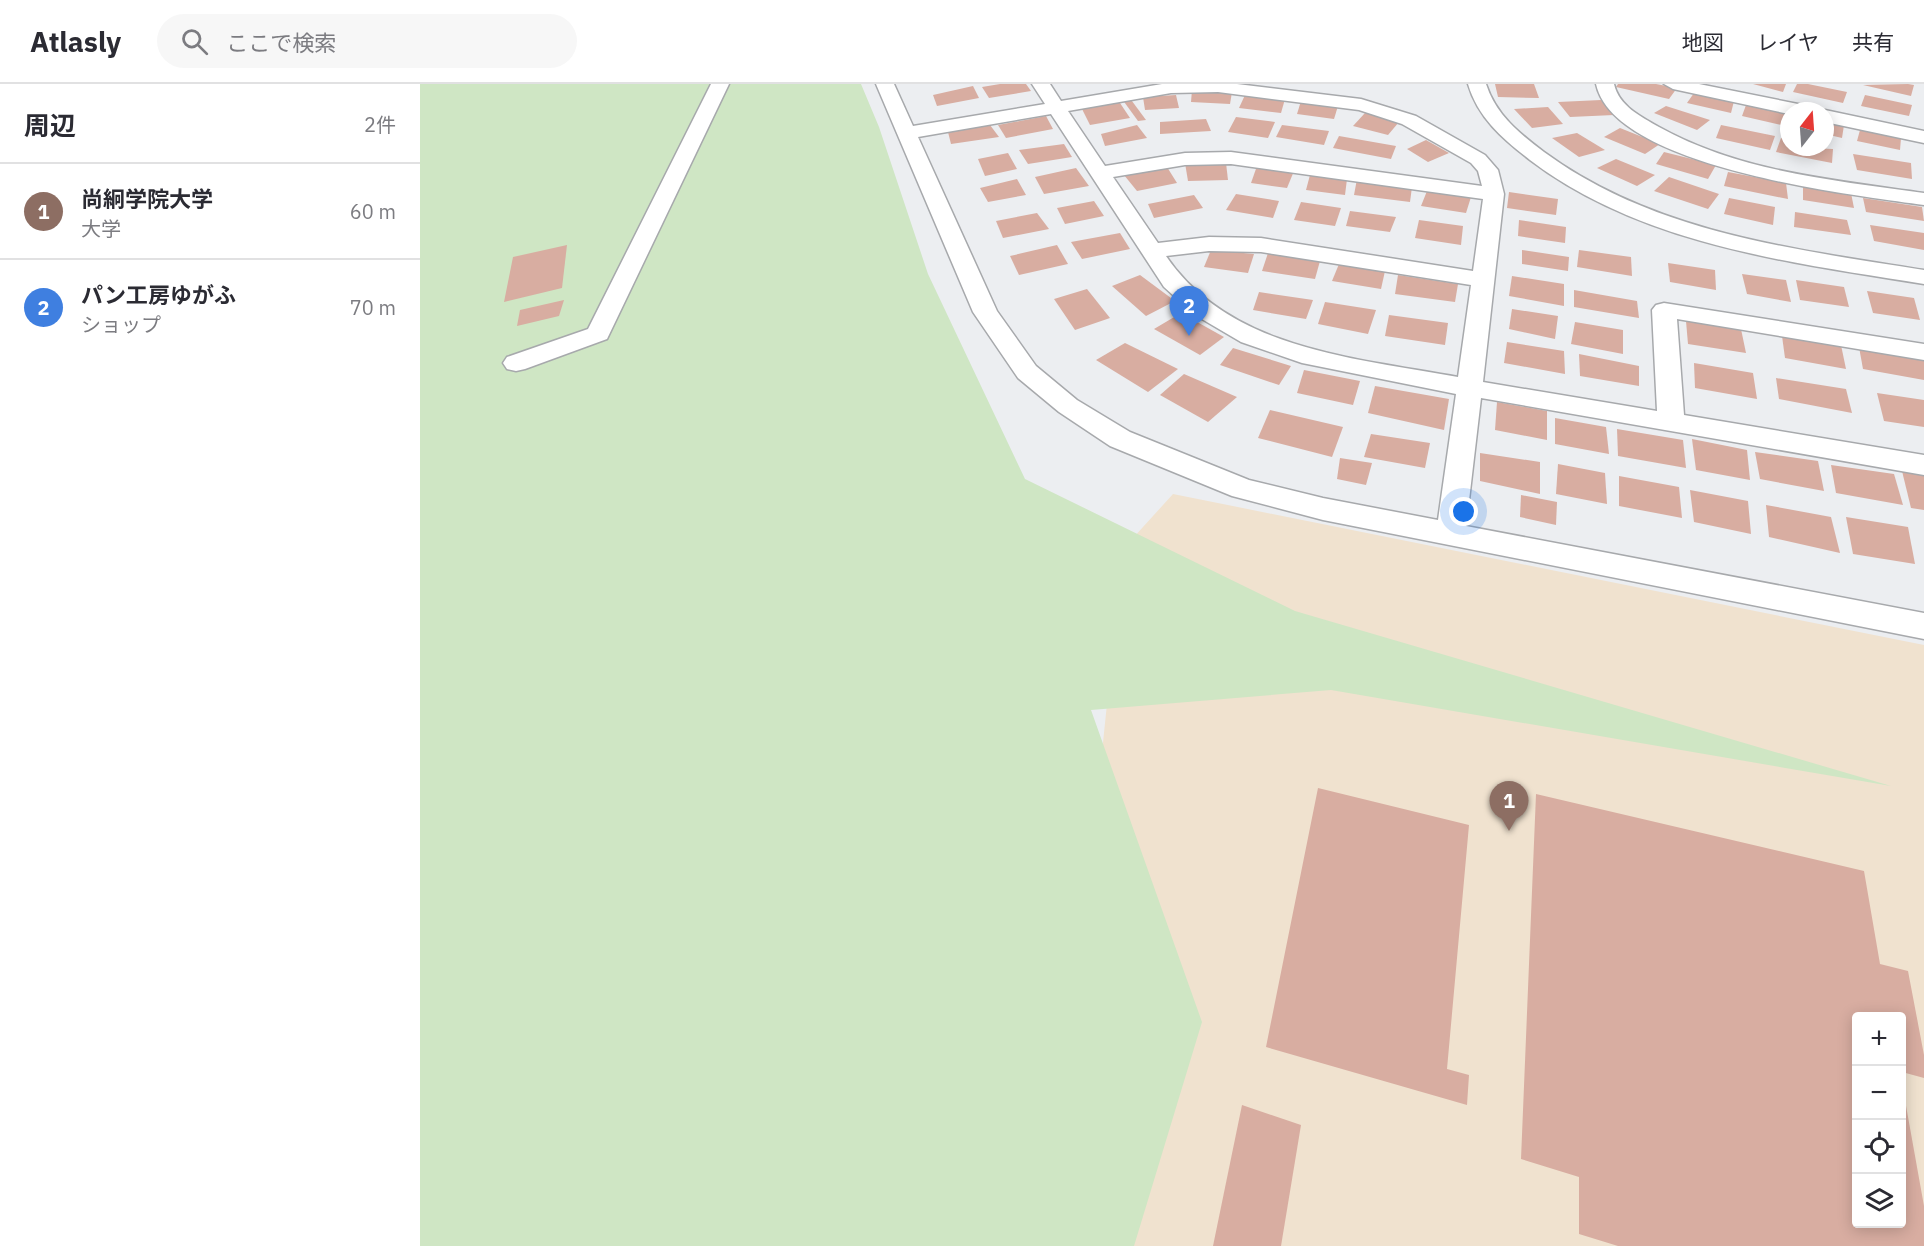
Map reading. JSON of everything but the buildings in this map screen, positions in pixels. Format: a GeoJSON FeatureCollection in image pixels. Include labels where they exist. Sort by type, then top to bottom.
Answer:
{"type":"FeatureCollection","features":[{"type":"Feature","properties":{"kind":"street"},"geometry":{"type":"LineString","coordinates":[[516,363],[598,334],[720,84]]}},
{"type":"Feature","properties":{"kind":"street"},"geometry":{"type":"LineString","coordinates":[[885,84],[985,312],[1027,372],[1068,406],[1120,439],[1242,489],[1323,509],[1451,532],[1924,626]]}},
{"type":"Feature","properties":{"kind":"street"},"geometry":{"type":"LineString","coordinates":[[1041,84],[1172,282],[1203,310],[1250,338],[1311,357],[1470,388],[1924,465]]}},
{"type":"Feature","properties":{"kind":"street"},"geometry":{"type":"LineString","coordinates":[[1477,84],[1480,96],[1500,126],[1543,164],[1611,201],[1681,228],[1740,244],[1924,277]]}},
{"type":"Feature","properties":{"kind":"street"},"geometry":{"type":"LineString","coordinates":[[1605,84],[1606,92],[1624,114],[1669,143],[1748,170],[1924,199]]}},
{"type":"Feature","properties":{"kind":"street"},"geometry":{"type":"LineString","coordinates":[[1673,84],[1780,106]]}},
{"type":"Feature","properties":{"kind":"street"},"geometry":{"type":"LineString","coordinates":[[906,134],[1171,88],[1218,87],[1360,105],[1409,120],[1478,159],[1488,170],[1494,194],[1485,280],[1451,532]]}},
{"type":"Feature","properties":{"kind":"street"},"geometry":{"type":"LineString","coordinates":[[1834,118],[1924,137]]}},
{"type":"Feature","properties":{"kind":"street"},"geometry":{"type":"LineString","coordinates":[[1100,173],[1185,159],[1231,158],[1494,194]]}},
{"type":"Feature","properties":{"kind":"street"},"geometry":{"type":"LineString","coordinates":[[1150,251],[1209,244],[1261,245],[1485,280]]}},
{"type":"Feature","properties":{"kind":"street"},"geometry":{"type":"LineString","coordinates":[[1671,422],[1664,310],[1924,352]]}},
{"type":"Feature","properties":{"kind":"shaded area"},"geometry":{"type":"Polygon","coordinates":[[[1173,494],[1924,645],[1924,1246],[1051,1246],[1123,549],[1173,494]]]}},
{"type":"Feature","properties":{"kind":"green space"},"geometry":{"type":"Polygon","coordinates":[[[420,84],[861,84],[879,127],[928,274],[1025,479],[1295,611],[1891,786],[1331,690],[1091,710],[1202,1022],[1134,1246],[420,1246],[420,84]]]}},
{"type":"Feature","properties":{"kind":"place","name":"パン工房ゆがふ"},"geometry":{"type":"Point","coordinates":[1189,336]}},
{"type":"Feature","properties":{"kind":"place","name":"尚絅学院大学"},"geometry":{"type":"Point","coordinates":[1509,831]}}]}
